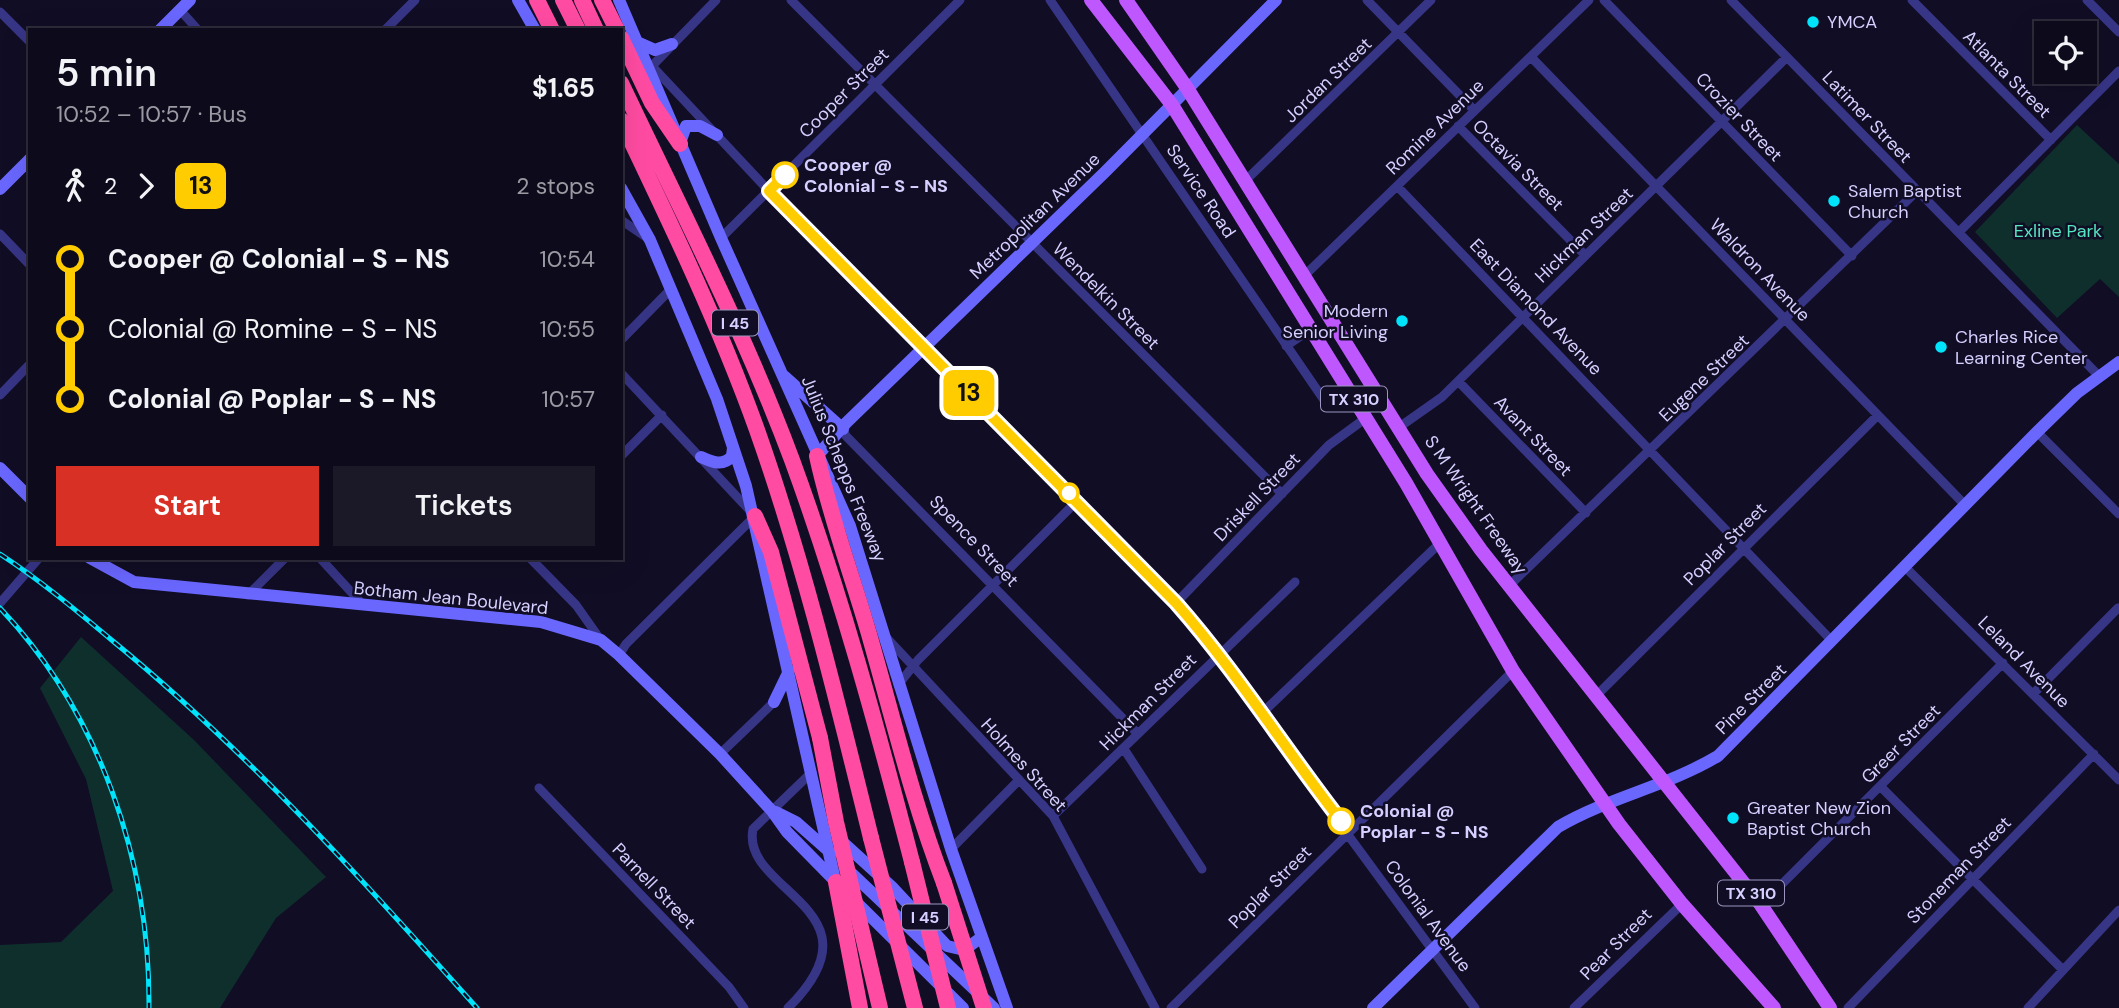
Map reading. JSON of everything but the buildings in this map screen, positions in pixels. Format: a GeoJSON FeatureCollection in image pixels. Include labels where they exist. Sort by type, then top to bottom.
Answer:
{"type":"FeatureCollection","features":[{"type":"Feature","properties":{"kind":"highway"},"geometry":{"type":"LineString","coordinates":[[537,0],[551,28]]}},
{"type":"Feature","properties":{"kind":"highway"},"geometry":{"type":"LineString","coordinates":[[563,0],[577,28]]}},
{"type":"Feature","properties":{"kind":"highway"},"geometry":{"type":"LineString","coordinates":[[582,0],[595,28]]}},
{"type":"Feature","properties":{"kind":"highway"},"geometry":{"type":"LineString","coordinates":[[602,0],[616,28]]}},
{"type":"Feature","properties":{"kind":"highway"},"geometry":{"type":"LineString","coordinates":[[629,40],[652,103],[680,144]]}},
{"type":"Feature","properties":{"kind":"highway","name":"I 45"},"geometry":{"type":"LineString","coordinates":[[623,87],[733,317],[792,460],[849,636],[912,863],[948,1008]]}},
{"type":"Feature","properties":{"kind":"highway","name":"I 45"},"geometry":{"type":"LineString","coordinates":[[623,124],[701,289],[764,451],[804,578],[915,1008]]}},
{"type":"Feature","properties":{"kind":"highway"},"geometry":{"type":"LineString","coordinates":[[817,456],[826,497],[868,630],[919,810],[984,1008]]}},
{"type":"Feature","properties":{"kind":"highway"},"geometry":{"type":"LineString","coordinates":[[755,516],[771,552],[820,738],[880,1008]]}},
{"type":"Feature","properties":{"kind":"highway"},"geometry":{"type":"LineString","coordinates":[[836,882],[860,1008]]}},
{"type":"Feature","properties":{"kind":"highway"},"geometry":{"type":"LineString","coordinates":[[939,972],[955,1008]]}},
{"type":"Feature","properties":{"kind":"main road"},"geometry":{"type":"LineString","coordinates":[[162,28],[190,0]]}},
{"type":"Feature","properties":{"kind":"main road"},"geometry":{"type":"LineString","coordinates":[[518,0],[534,28]]}},
{"type":"Feature","properties":{"kind":"main road","name":"Julius Schepps Freeway"},"geometry":{"type":"LineString","coordinates":[[619,0],[629,40],[650,68],[721,239],[850,526],[951,849],[1007,1008]]}},
{"type":"Feature","properties":{"kind":"main road","name":"TX 310"},"geometry":{"type":"LineString","coordinates":[[1091,0],[1172,105],[1366,418],[1513,671],[1606,804],[1682,904],[1772,1007]]}},
{"type":"Feature","properties":{"kind":"main road","name":"S M Wright Freeway"},"geometry":{"type":"LineString","coordinates":[[1126,0],[1187,88],[1398,428],[1454,512],[1509,586],[1761,905],[1830,1008]]}},
{"type":"Feature","properties":{"kind":"main road","name":"Metropolitan Avenue"},"geometry":{"type":"LineString","coordinates":[[817,456],[1276,0]]}},
{"type":"Feature","properties":{"kind":"main road"},"geometry":{"type":"LineString","coordinates":[[629,40],[655,50],[672,44]]}},
{"type":"Feature","properties":{"kind":"main road"},"geometry":{"type":"LineString","coordinates":[[680,144],[686,126],[700,126],[717,135]]}},
{"type":"Feature","properties":{"kind":"main road"},"geometry":{"type":"LineString","coordinates":[[0,189],[28,161]]}},
{"type":"Feature","properties":{"kind":"main road"},"geometry":{"type":"LineString","coordinates":[[623,192],[650,240],[717,399],[755,516],[836,882]]}},
{"type":"Feature","properties":{"kind":"main road","name":"Pine Street"},"geometry":{"type":"LineString","coordinates":[[1373,1008],[1540,842],[1573,818],[1664,783],[1718,756],[2037,432],[2099,376],[2119,362]]}},
{"type":"Feature","properties":{"kind":"main road","name":"Spence Street"},"geometry":{"type":"LineString","coordinates":[[784,376],[798,384],[843,429]]}},
{"type":"Feature","properties":{"kind":"main road"},"geometry":{"type":"LineString","coordinates":[[701,457],[715,463],[722,462],[732,456],[733,448]]}},
{"type":"Feature","properties":{"kind":"main road"},"geometry":{"type":"LineString","coordinates":[[0,468],[28,496]]}},
{"type":"Feature","properties":{"kind":"main road","name":"Botham Jean Boulevard"},"geometry":{"type":"LineString","coordinates":[[94,560],[134,582],[541,622],[601,640],[720,754],[772,811],[787,832],[963,1008]]}},
{"type":"Feature","properties":{"kind":"main road"},"geometry":{"type":"LineString","coordinates":[[774,702],[789,671]]}},
{"type":"Feature","properties":{"kind":"main road"},"geometry":{"type":"LineString","coordinates":[[774,702],[786,696],[794,698]]}},
{"type":"Feature","properties":{"kind":"main road"},"geometry":{"type":"LineString","coordinates":[[772,811],[796,822],[828,850],[993,1008],[999,1002],[1002,991]]}},
{"type":"Feature","properties":{"kind":"main road"},"geometry":{"type":"LineString","coordinates":[[824,827],[856,852],[947,946],[964,950],[982,936]]}},
{"type":"Feature","properties":{"kind":"street"},"geometry":{"type":"LineString","coordinates":[[387,28],[415,0]]}},
{"type":"Feature","properties":{"kind":"street"},"geometry":{"type":"LineString","coordinates":[[650,68],[716,0]]}},
{"type":"Feature","properties":{"kind":"street","name":"Wendelkin Street"},"geometry":{"type":"LineString","coordinates":[[791,0],[1282,494]]}},
{"type":"Feature","properties":{"kind":"street","name":"Cooper Street"},"geometry":{"type":"LineString","coordinates":[[721,239],[960,0]]}},
{"type":"Feature","properties":{"kind":"street","name":"Service Road"},"geometry":{"type":"LineString","coordinates":[[1050,0],[1144,133],[1324,400]]}},
{"type":"Feature","properties":{"kind":"street","name":"Octavia Street"},"geometry":{"type":"LineString","coordinates":[[1367,0],[1474,110]]}},
{"type":"Feature","properties":{"kind":"street","name":"Jordan Street"},"geometry":{"type":"LineString","coordinates":[[1245,181],[1431,0]]}},
{"type":"Feature","properties":{"kind":"street","name":"Romine Avenue"},"geometry":{"type":"LineString","coordinates":[[1304,276],[1589,0]]}},
{"type":"Feature","properties":{"kind":"street","name":"Crozier Street"},"geometry":{"type":"LineString","coordinates":[[1604,0],[1852,256]]}},
{"type":"Feature","properties":{"kind":"street","name":"Latimer Street"},"geometry":{"type":"LineString","coordinates":[[1731,0],[2099,376]]}},
{"type":"Feature","properties":{"kind":"street","name":"Atlanta Street"},"geometry":{"type":"LineString","coordinates":[[1912,0],[2050,140]]}},
{"type":"Feature","properties":{"kind":"street"},"geometry":{"type":"LineString","coordinates":[[2087,0],[2119,32]]}},
{"type":"Feature","properties":{"kind":"street"},"geometry":{"type":"LineString","coordinates":[[180,10],[196,28]]}},
{"type":"Feature","properties":{"kind":"street"},"geometry":{"type":"LineString","coordinates":[[0,12],[28,40]]}},
{"type":"Feature","properties":{"kind":"street","name":"Waldron Avenue"},"geometry":{"type":"LineString","coordinates":[[1531,57],[1966,506]]}},
{"type":"Feature","properties":{"kind":"street","name":"Hickman Street"},"geometry":{"type":"LineString","coordinates":[[1398,428],[1425,411],[1458,380],[1787,57]]}},
{"type":"Feature","properties":{"kind":"street","name":"Colonial Avenue"},"geometry":{"type":"LineString","coordinates":[[650,68],[1077,501],[1176,603],[1220,653],[1260,715],[1348,831],[1475,1008]]}},
{"type":"Feature","properties":{"kind":"street"},"geometry":{"type":"LineString","coordinates":[[1959,232],[2119,71]]}},
{"type":"Feature","properties":{"kind":"street","name":"Octavia Street"},"geometry":{"type":"LineString","coordinates":[[1458,126],[1585,255]]}},
{"type":"Feature","properties":{"kind":"street","name":"East Diamond Avenue"},"geometry":{"type":"LineString","coordinates":[[1397,186],[1832,641]]}},
{"type":"Feature","properties":{"kind":"street","name":"Eugene Street"},"geometry":{"type":"LineString","coordinates":[[1509,586],[1786,321],[1917,191]]}},
{"type":"Feature","properties":{"kind":"street"},"geometry":{"type":"LineString","coordinates":[[623,221],[650,240]]}},
{"type":"Feature","properties":{"kind":"street"},"geometry":{"type":"LineString","coordinates":[[0,234],[28,263]]}},
{"type":"Feature","properties":{"kind":"street"},"geometry":{"type":"LineString","coordinates":[[623,338],[670,289]]}},
{"type":"Feature","properties":{"kind":"street"},"geometry":{"type":"LineString","coordinates":[[1286,346],[1311,329]]}},
{"type":"Feature","properties":{"kind":"street"},"geometry":{"type":"LineString","coordinates":[[0,395],[28,367]]}},
{"type":"Feature","properties":{"kind":"street"},"geometry":{"type":"LineString","coordinates":[[619,655],[626,644],[755,516],[623,375]]}},
{"type":"Feature","properties":{"kind":"street","name":"Avant Street"},"geometry":{"type":"LineString","coordinates":[[1458,380],[1586,513]]}},
{"type":"Feature","properties":{"kind":"street"},"geometry":{"type":"LineString","coordinates":[[623,454],[662,415]]}},
{"type":"Feature","properties":{"kind":"street","name":"Poplar Street"},"geometry":{"type":"LineString","coordinates":[[1596,696],[1878,415]]}},
{"type":"Feature","properties":{"kind":"street","name":"Driskell Street"},"geometry":{"type":"LineString","coordinates":[[1176,603],[1329,444],[1366,418]]}},
{"type":"Feature","properties":{"kind":"street","name":"Spence Street"},"geometry":{"type":"LineString","coordinates":[[843,429],[846,436],[1138,734]]}},
{"type":"Feature","properties":{"kind":"street"},"geometry":{"type":"LineString","coordinates":[[2037,432],[2119,514]]}},
{"type":"Feature","properties":{"kind":"street"},"geometry":{"type":"LineString","coordinates":[[898,685],[992,584],[1077,501]]}},
{"type":"Feature","properties":{"kind":"street"},"geometry":{"type":"LineString","coordinates":[[1260,715],[1440,543]]}},
{"type":"Feature","properties":{"kind":"street"},"geometry":{"type":"LineString","coordinates":[[0,603],[37,560]]}},
{"type":"Feature","properties":{"kind":"street"},"geometry":{"type":"LineString","coordinates":[[248,594],[283,560]]}},
{"type":"Feature","properties":{"kind":"street"},"geometry":{"type":"LineString","coordinates":[[322,560],[365,606]]}},
{"type":"Feature","properties":{"kind":"street"},"geometry":{"type":"LineString","coordinates":[[532,560],[576,605],[601,640]]}},
{"type":"Feature","properties":{"kind":"street","name":"Leland Avenue"},"geometry":{"type":"LineString","coordinates":[[1905,567],[2119,780]]}},
{"type":"Feature","properties":{"kind":"street","name":"Hickman Street"},"geometry":{"type":"LineString","coordinates":[[1053,816],[1295,582]]}},
{"type":"Feature","properties":{"kind":"street"},"geometry":{"type":"LineString","coordinates":[[2034,693],[2118,608]]}},
{"type":"Feature","properties":{"kind":"street","name":"Holmes Street"},"geometry":{"type":"LineString","coordinates":[[885,635],[1053,816],[1155,1008]]}},
{"type":"Feature","properties":{"kind":"street","name":"Greer Street"},"geometry":{"type":"LineString","coordinates":[[1761,905],[2003,663]]}},
{"type":"Feature","properties":{"kind":"street","name":"Poplar Street"},"geometry":{"type":"LineString","coordinates":[[1171,1008],[1513,671]]}},
{"type":"Feature","properties":{"kind":"street"},"geometry":{"type":"LineString","coordinates":[[720,754],[774,702]]}},
{"type":"Feature","properties":{"kind":"street"},"geometry":{"type":"LineString","coordinates":[[1124,750],[1202,869]]}},
{"type":"Feature","properties":{"kind":"street","name":"Stoneman Street"},"geometry":{"type":"LineString","coordinates":[[1848,1008],[2094,754]]}},
{"type":"Feature","properties":{"kind":"street"},"geometry":{"type":"LineString","coordinates":[[788,1008],[809,988],[821,955],[818,923],[809,908],[758,860],[751,848],[753,830],[812,772]]}},
{"type":"Feature","properties":{"kind":"street"},"geometry":{"type":"LineString","coordinates":[[951,849],[1019,780]]}},
{"type":"Feature","properties":{"kind":"street"},"geometry":{"type":"LineString","coordinates":[[1881,787],[2063,970]]}},
{"type":"Feature","properties":{"kind":"street","name":"Parnell Street"},"geometry":{"type":"LineString","coordinates":[[539,788],[729,987],[744,1008]]}},
{"type":"Feature","properties":{"kind":"street","name":"Pear Street"},"geometry":{"type":"LineString","coordinates":[[1574,1008],[1682,904]]}},
{"type":"Feature","properties":{"kind":"street"},"geometry":{"type":"LineString","coordinates":[[2028,1008],[2119,911]]}},
{"type":"Feature","properties":{"kind":"green space","name":"Exline Park"},"geometry":{"type":"Polygon","coordinates":[[[2077,125],[2119,164],[2119,297],[2100,279],[2057,318],[1975,232],[2077,125]]]}},
{"type":"Feature","properties":{"kind":"green space"},"geometry":{"type":"Polygon","coordinates":[[[81,637],[194,740],[326,877],[276,918],[220,1008],[0,1008],[0,945],[61,942],[113,891],[86,779],[40,688],[81,637]]]}},
{"type":"Feature","properties":{"kind":"railway"},"geometry":{"type":"LineString","coordinates":[[0,554],[86,619],[211,727],[347,864],[477,1008]]}},
{"type":"Feature","properties":{"kind":"railway"},"geometry":{"type":"LineString","coordinates":[[0,608],[35,650],[66,695],[92,743],[113,793],[129,845],[140,899],[147,953],[149,1008]]}},
{"type":"Feature","properties":{"kind":"bus line","name":"13"},"geometry":{"type":"LineString","coordinates":[[785,175],[769,191],[1176,603],[1220,653],[1260,715],[1341,821]]}},
{"type":"Feature","properties":{"kind":"place","name":"YMCA"},"geometry":{"type":"Point","coordinates":[1813,22]}},
{"type":"Feature","properties":{"kind":"place","name":"Cooper @ Colonial - S - NS"},"geometry":{"type":"Point","coordinates":[785,175]}},
{"type":"Feature","properties":{"kind":"place","name":"Salem Baptist Church"},"geometry":{"type":"Point","coordinates":[1834,201]}},
{"type":"Feature","properties":{"kind":"place","name":"Modern Senior Living"},"geometry":{"type":"Point","coordinates":[1402,321]}},
{"type":"Feature","properties":{"kind":"place","name":"Charles Rice Learning Center"},"geometry":{"type":"Point","coordinates":[1941,347]}},
{"type":"Feature","properties":{"kind":"place","name":"Greater New Zion Baptist Church"},"geometry":{"type":"Point","coordinates":[1733,818]}},
{"type":"Feature","properties":{"kind":"place","name":"Colonial @ Poplar - S - NS"},"geometry":{"type":"Point","coordinates":[1341,821]}}]}
